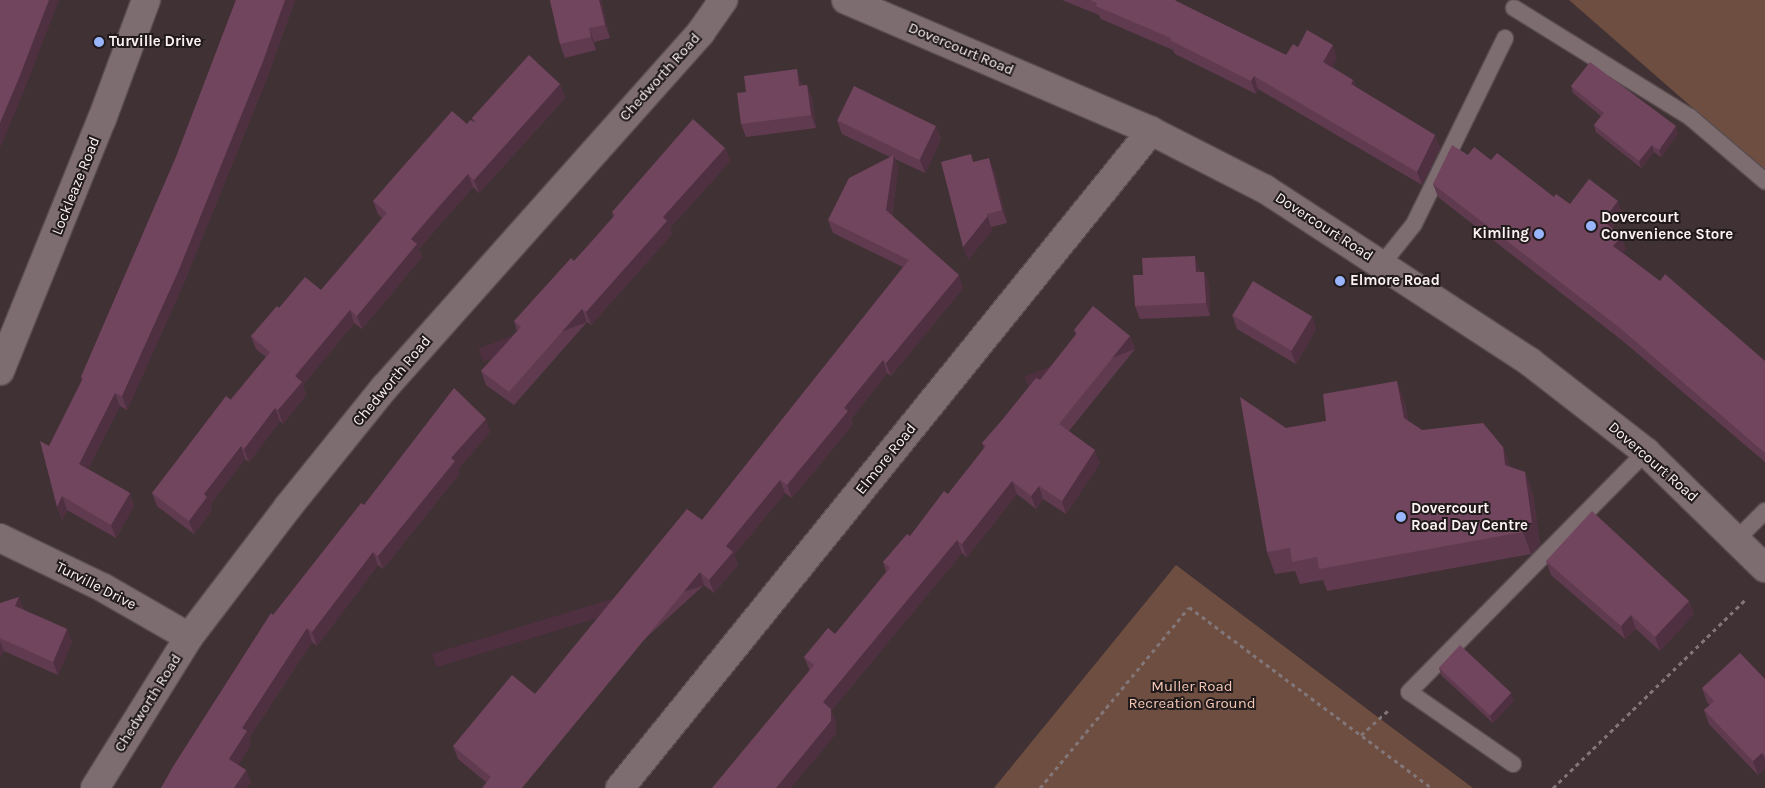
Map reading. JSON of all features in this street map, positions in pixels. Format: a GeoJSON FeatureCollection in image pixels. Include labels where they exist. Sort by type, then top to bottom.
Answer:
{"type":"FeatureCollection","features":[{"type":"Feature","properties":{"kind":"street","name":"Lockleaze Road"},"geometry":{"type":"LineString","coordinates":[[0,371],[102,120],[146,0]]}},
{"type":"Feature","properties":{"kind":"street","name":"Chedworth Road"},"geometry":{"type":"LineString","coordinates":[[95,788],[189,637],[385,387],[701,32],[723,0]]}},
{"type":"Feature","properties":{"kind":"street","name":"Dovercourt Road"},"geometry":{"type":"LineString","coordinates":[[846,0],[1151,131],[1265,189],[1530,362],[1646,452],[1738,538],[1759,580]]}},
{"type":"Feature","properties":{"kind":"street","name":"Elmore Road"},"geometry":{"type":"LineString","coordinates":[[620,788],[1151,131]]}},
{"type":"Feature","properties":{"kind":"street","name":"Turville Drive"},"geometry":{"type":"LineString","coordinates":[[0,538],[102,587],[189,637]]}},
{"type":"Feature","properties":{"kind":"lane"},"geometry":{"type":"LineString","coordinates":[[1514,8],[1690,117],[1765,181]]}},
{"type":"Feature","properties":{"kind":"lane"},"geometry":{"type":"LineString","coordinates":[[1382,264],[1414,224],[1505,38]]}},
{"type":"Feature","properties":{"kind":"lane"},"geometry":{"type":"LineString","coordinates":[[1513,764],[1409,692],[1646,452]]}},
{"type":"Feature","properties":{"kind":"lane"},"geometry":{"type":"LineString","coordinates":[[1738,538],[1765,511]]}},
{"type":"Feature","properties":{"kind":"path"},"geometry":{"type":"LineString","coordinates":[[1553,788],[1759,580]]}},
{"type":"Feature","properties":{"kind":"path"},"geometry":{"type":"LineString","coordinates":[[1040,788],[1189,608],[1432,788]]}},
{"type":"Feature","properties":{"kind":"path"},"geometry":{"type":"LineString","coordinates":[[1361,735],[1379,718]]}},
{"type":"Feature","properties":{"kind":"green space"},"geometry":{"type":"Polygon","coordinates":[[[1569,0],[1765,0],[1765,171],[1569,0]]]}},
{"type":"Feature","properties":{"kind":"green space","name":"Muller Road Recreation Ground"},"geometry":{"type":"Polygon","coordinates":[[[1176,565],[1379,718],[1473,788],[994,788],[1176,565]]]}},
{"type":"Feature","properties":{"kind":"building"},"geometry":{"type":"Polygon","coordinates":[[[0,0],[49,0],[0,123],[0,0]]]}},
{"type":"Feature","properties":{"kind":"building"},"geometry":{"type":"Polygon","coordinates":[[[236,0],[285,0],[262,64],[178,272],[122,396],[115,393],[79,464],[130,493],[111,525],[62,496],[57,507],[40,441],[49,446],[83,378],[81,377],[176,157],[236,0]]]}},
{"type":"Feature","properties":{"kind":"building"},"geometry":{"type":"Polygon","coordinates":[[[550,0],[599,0],[605,25],[589,28],[591,37],[560,44],[550,0]]]}},
{"type":"Feature","properties":{"kind":"building"},"geometry":{"type":"Polygon","coordinates":[[[1090,0],[1174,0],[1286,55],[1293,44],[1298,47],[1307,30],[1333,45],[1323,62],[1353,80],[1351,84],[1435,135],[1417,172],[1254,76],[1251,81],[1170,40],[1171,38],[1096,6],[1097,3],[1090,0]]]}},
{"type":"Feature","properties":{"kind":"building"},"geometry":{"type":"Polygon","coordinates":[[[529,55],[560,84],[474,180],[468,174],[439,206],[411,239],[417,244],[357,316],[350,310],[295,376],[302,382],[278,410],[275,408],[244,449],[241,446],[204,494],[207,497],[189,521],[152,493],[226,396],[231,400],[270,352],[251,336],[277,306],[279,308],[305,277],[321,290],[387,213],[373,201],[452,111],[467,124],[470,120],[477,123],[472,118],[529,55]]]}},
{"type":"Feature","properties":{"kind":"building"},"geometry":{"type":"Polygon","coordinates":[[[1590,62],[1676,126],[1659,150],[1652,145],[1639,161],[1594,125],[1604,113],[1571,86],[1590,62]]]}},
{"type":"Feature","properties":{"kind":"building"},"geometry":{"type":"Polygon","coordinates":[[[797,69],[799,86],[807,85],[811,115],[741,124],[737,93],[746,92],[744,76],[797,69]]]}},
{"type":"Feature","properties":{"kind":"building"},"geometry":{"type":"Polygon","coordinates":[[[854,86],[936,126],[919,160],[837,120],[854,86]]]}},
{"type":"Feature","properties":{"kind":"building"},"geometry":{"type":"Polygon","coordinates":[[[693,119],[725,148],[663,217],[667,221],[586,312],[582,309],[509,392],[481,371],[521,327],[514,321],[571,258],[574,261],[595,238],[615,215],[612,212],[693,119]]]}},
{"type":"Feature","properties":{"kind":"building"},"geometry":{"type":"Polygon","coordinates":[[[1452,145],[1468,155],[1474,147],[1491,160],[1497,153],[1554,197],[1556,194],[1570,204],[1589,179],[1618,201],[1603,221],[1622,236],[1613,246],[1660,281],[1665,274],[1765,361],[1765,453],[1620,328],[1433,184],[1452,145]]]}},
{"type":"Feature","properties":{"kind":"building"},"geometry":{"type":"Polygon","coordinates":[[[971,154],[973,162],[989,158],[1002,210],[987,214],[987,217],[963,247],[941,162],[971,154]]]}},
{"type":"Feature","properties":{"kind":"building"},"geometry":{"type":"Polygon","coordinates":[[[894,155],[886,210],[959,275],[886,363],[883,360],[844,408],[848,411],[787,485],[780,480],[726,546],[733,552],[709,580],[700,572],[522,788],[482,788],[491,777],[453,746],[512,675],[535,694],[687,509],[702,520],[909,260],[828,220],[849,178],[894,155]]]}},
{"type":"Feature","properties":{"kind":"building"},"geometry":{"type":"Polygon","coordinates":[[[1195,256],[1196,272],[1204,272],[1206,303],[1135,306],[1133,275],[1143,275],[1142,258],[1195,256]]]}},
{"type":"Feature","properties":{"kind":"building"},"geometry":{"type":"Polygon","coordinates":[[[1253,281],[1312,317],[1292,351],[1232,315],[1253,281]]]}},
{"type":"Feature","properties":{"kind":"building"},"geometry":{"type":"Polygon","coordinates":[[[1093,306],[1130,336],[1059,424],[1095,450],[1062,501],[1039,486],[1031,496],[1012,481],[962,544],[957,540],[823,702],[831,709],[831,721],[776,788],[712,788],[814,665],[804,657],[828,628],[835,634],[890,568],[883,562],[907,534],[910,536],[944,491],[948,494],[986,446],[982,443],[1036,378],[1040,380],[1077,333],[1074,330],[1093,306]]]}},
{"type":"Feature","properties":{"kind":"building","name":"Dovercourt Road Day Centre"},"geometry":{"type":"Polygon","coordinates":[[[1397,381],[1404,418],[1422,430],[1483,423],[1503,447],[1505,465],[1525,472],[1532,523],[1523,532],[1319,569],[1317,557],[1292,562],[1290,548],[1267,552],[1240,397],[1286,428],[1326,421],[1323,394],[1397,381]]]}},
{"type":"Feature","properties":{"kind":"building"},"geometry":{"type":"Polygon","coordinates":[[[454,388],[486,419],[451,458],[455,461],[378,556],[373,552],[312,632],[307,628],[242,728],[247,731],[229,759],[246,770],[234,788],[161,788],[271,613],[273,615],[361,503],[364,505],[454,388]]]}},
{"type":"Feature","properties":{"kind":"building"},"geometry":{"type":"Polygon","coordinates":[[[1592,511],[1689,601],[1655,637],[1631,615],[1621,626],[1546,561],[1592,511]]]}},
{"type":"Feature","properties":{"kind":"building"},"geometry":{"type":"Polygon","coordinates":[[[19,597],[15,606],[67,629],[53,662],[0,638],[0,603],[19,597]]]}},
{"type":"Feature","properties":{"kind":"building"},"geometry":{"type":"Polygon","coordinates":[[[1460,645],[1511,693],[1490,715],[1439,668],[1460,645]]]}},
{"type":"Feature","properties":{"kind":"building"},"geometry":{"type":"Polygon","coordinates":[[[1740,653],[1765,679],[1765,755],[1762,753],[1753,761],[1704,710],[1714,701],[1702,688],[1740,653]]]}},
{"type":"Feature","properties":{"kind":"place","name":"Turville Drive"},"geometry":{"type":"Point","coordinates":[99,42]}},
{"type":"Feature","properties":{"kind":"place","name":"Dovercourt Convenience Store"},"geometry":{"type":"Point","coordinates":[1591,226]}},
{"type":"Feature","properties":{"kind":"place","name":"Kimling"},"geometry":{"type":"Point","coordinates":[1539,234]}},
{"type":"Feature","properties":{"kind":"place","name":"Elmore Road"},"geometry":{"type":"Point","coordinates":[1340,281]}},
{"type":"Feature","properties":{"kind":"place","name":"Dovercourt Road Day Centre"},"geometry":{"type":"Point","coordinates":[1401,517]}}]}
